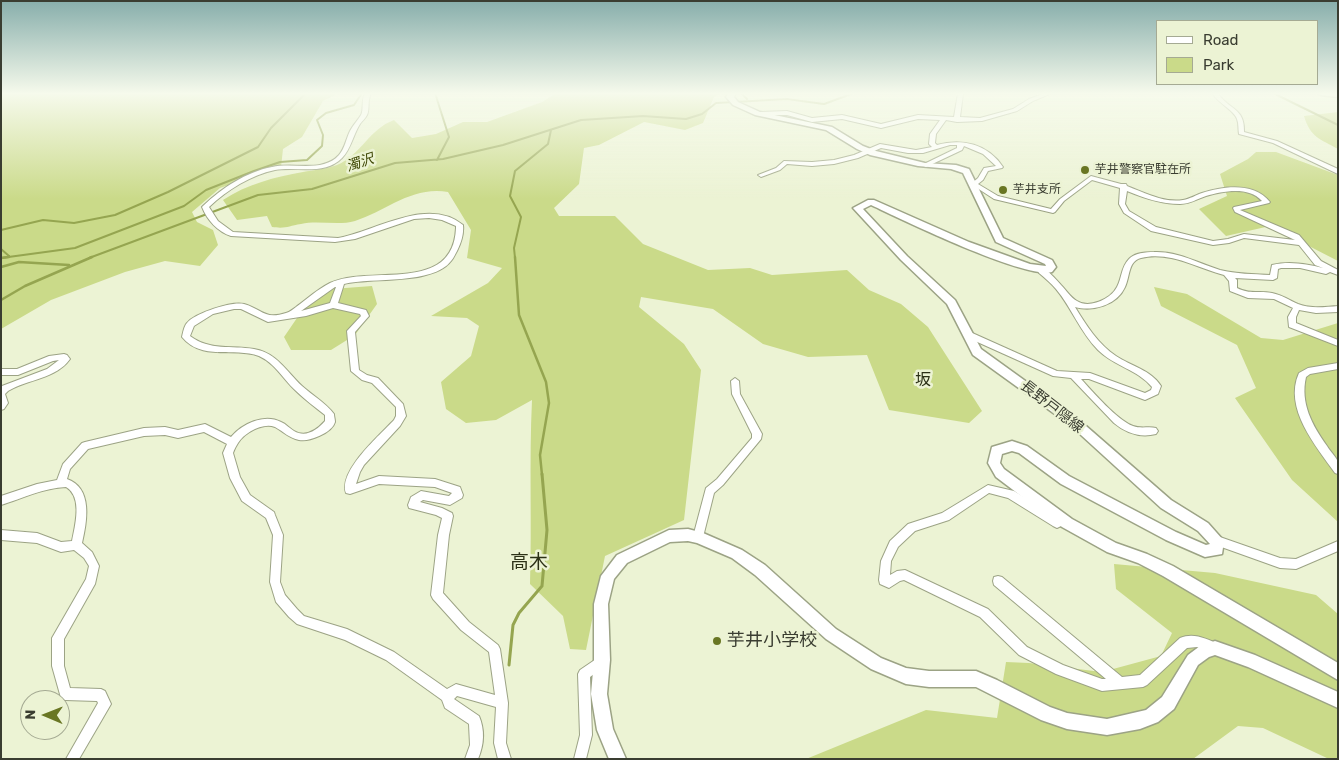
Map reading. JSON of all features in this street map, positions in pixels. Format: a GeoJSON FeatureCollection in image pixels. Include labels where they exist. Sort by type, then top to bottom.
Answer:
{"type":"FeatureCollection","features":[{"type":"Feature","properties":{"kind":"main road"},"geometry":{"type":"LineString","coordinates":[[828,128],[844,135],[870,152],[926,165],[964,169],[970,174],[999,240],[1049,262],[1051,266],[1049,270],[1042,271]]}},
{"type":"Feature","properties":{"kind":"main road","name":"長野戸隠線"},"geometry":{"type":"LineString","coordinates":[[1042,271],[966,244],[871,202],[857,208],[904,258],[950,302],[977,352],[1074,422],[1166,504],[1204,528],[1217,541]]}},
{"type":"Feature","properties":{"kind":"main road"},"geometry":{"type":"LineString","coordinates":[[1217,541],[1217,550],[1205,551],[1193,547],[1065,480],[1023,449],[1012,446],[996,450],[994,463],[1000,473],[1078,529],[1112,548],[1142,558],[1168,571],[1338,672]]}},
{"type":"Feature","properties":{"kind":"main road"},"geometry":{"type":"LineString","coordinates":[[618,759],[605,730],[599,694],[602,660],[601,604],[608,576],[622,559],[651,543],[669,536],[688,535],[698,537],[737,554],[760,570],[831,634],[876,664],[906,676],[929,679],[976,679],[992,685],[1047,714],[1067,721],[1106,727],[1140,722],[1152,716],[1168,703],[1193,660],[1205,651],[1215,648],[1237,654],[1338,700]]}},
{"type":"Feature","properties":{"kind":"street"},"geometry":{"type":"LineString","coordinates":[[290,315],[332,285],[352,279],[379,276],[412,277],[447,264],[453,258],[460,230],[459,225],[441,217],[425,216],[399,220],[350,238],[336,240],[289,239],[231,234],[223,230],[207,212],[205,207],[219,194],[235,184],[274,169],[320,166],[336,161],[349,142],[354,128]]}},
{"type":"Feature","properties":{"kind":"street"},"geometry":{"type":"LineString","coordinates":[[936,147],[931,141],[938,128]]}},
{"type":"Feature","properties":{"kind":"street"},"geometry":{"type":"LineString","coordinates":[[1241,128],[1241,133],[1275,142],[1338,172]]}},
{"type":"Feature","properties":{"kind":"street"},"geometry":{"type":"LineString","coordinates":[[761,175],[778,169],[786,162],[817,165],[870,152],[880,146],[907,151],[928,150],[951,143],[984,151],[998,162],[1000,167],[998,169],[986,169],[981,180],[974,184],[996,198],[1053,211],[1068,195],[1090,178],[1124,186],[1156,199],[1177,202],[1240,189],[1264,197],[1266,202],[1236,208],[1237,211],[1284,230],[1301,243],[1318,263],[1338,275]]}},
{"type":"Feature","properties":{"kind":"street"},"geometry":{"type":"LineString","coordinates":[[926,165],[955,152],[960,149],[960,146]]}},
{"type":"Feature","properties":{"kind":"street"},"geometry":{"type":"LineString","coordinates":[[1124,186],[1122,204],[1126,212],[1154,229],[1213,243],[1229,241],[1244,236],[1301,243]]}},
{"type":"Feature","properties":{"kind":"street"},"geometry":{"type":"LineString","coordinates":[[1063,295],[1079,306],[1099,305],[1110,299],[1120,290],[1129,262],[1138,256],[1177,256],[1227,274],[1274,278],[1275,267],[1282,265],[1305,266],[1338,275]]}},
{"type":"Feature","properties":{"kind":"street"},"geometry":{"type":"LineString","coordinates":[[967,334],[1056,374],[1090,376],[1144,397],[1155,392],[1157,386],[1153,380],[1116,361],[1104,352],[1083,326],[1063,295],[1042,271]]}},
{"type":"Feature","properties":{"kind":"street"},"geometry":{"type":"LineString","coordinates":[[1227,274],[1233,280],[1233,289],[1241,294],[1252,297],[1266,294],[1282,298],[1297,307],[1316,310],[1338,309]]}},
{"type":"Feature","properties":{"kind":"street"},"geometry":{"type":"LineString","coordinates":[[333,306],[341,282]]}},
{"type":"Feature","properties":{"kind":"street"},"geometry":{"type":"LineString","coordinates":[[471,759],[477,748],[478,731],[474,720],[448,704],[447,696],[390,656],[347,635],[301,620],[280,598],[275,582],[278,535],[270,515],[246,498],[235,478],[228,452],[233,443],[246,430],[266,422],[274,423],[292,435],[303,438],[324,430],[330,422],[329,414],[297,387],[278,364],[262,354],[199,346],[186,338],[190,324],[198,318],[234,306],[242,306],[268,319],[306,313],[333,306],[362,312],[364,316],[362,320],[351,331],[355,371],[379,384],[400,406],[401,416],[397,424],[350,478],[350,490],[379,480],[435,483],[456,490],[458,495],[450,501],[421,496],[415,500],[413,505],[438,511],[448,516],[443,536],[437,595],[465,626],[494,649],[502,703],[500,743],[505,759]]}},
{"type":"Feature","properties":{"kind":"street"},"geometry":{"type":"LineString","coordinates":[[1297,307],[1292,317],[1292,325],[1338,343]]}},
{"type":"Feature","properties":{"kind":"street"},"geometry":{"type":"LineString","coordinates":[[1,372],[18,372],[52,358],[64,357],[66,359],[55,371],[11,384],[3,389],[1,393],[4,403],[1,407]]}},
{"type":"Feature","properties":{"kind":"street"},"geometry":{"type":"LineString","coordinates":[[1338,366],[1308,371],[1302,375],[1299,394],[1305,414],[1318,441],[1338,470]]}},
{"type":"Feature","properties":{"kind":"street"},"geometry":{"type":"LineString","coordinates":[[1073,375],[1084,388],[1128,429],[1143,432],[1153,431]]}},
{"type":"Feature","properties":{"kind":"street"},"geometry":{"type":"LineString","coordinates":[[698,537],[710,490],[720,482],[756,439],[756,434],[736,394],[736,381]]}},
{"type":"Feature","properties":{"kind":"street"},"geometry":{"type":"LineString","coordinates":[[60,484],[66,467],[85,446],[103,440],[144,432],[165,431],[178,434],[204,428],[233,443]]}},
{"type":"Feature","properties":{"kind":"street"},"geometry":{"type":"LineString","coordinates":[[1,501],[24,492],[60,484],[72,485],[79,497],[80,522],[76,545]]}},
{"type":"Feature","properties":{"kind":"street"},"geometry":{"type":"LineString","coordinates":[[1078,529],[1069,530],[1010,494],[988,489],[945,517],[912,527],[894,544],[886,562],[884,580],[889,583],[897,576],[905,575],[984,613],[1023,650],[1060,670],[1102,685],[1143,681],[1184,642],[1197,641],[1215,648]]}},
{"type":"Feature","properties":{"kind":"street"},"geometry":{"type":"LineString","coordinates":[[1,535],[37,538],[61,548],[76,545]]}},
{"type":"Feature","properties":{"kind":"street"},"geometry":{"type":"LineString","coordinates":[[1217,541],[1280,563],[1296,564],[1338,546]]}},
{"type":"Feature","properties":{"kind":"street"},"geometry":{"type":"LineString","coordinates":[[72,759],[105,704],[101,695],[65,694],[58,666],[58,638],[91,580],[94,566],[88,555],[76,545]]}},
{"type":"Feature","properties":{"kind":"street"},"geometry":{"type":"LineString","coordinates":[[998,581],[1120,683]]}},
{"type":"Feature","properties":{"kind":"street"},"geometry":{"type":"LineString","coordinates":[[580,759],[586,736],[584,674],[602,660]]}},
{"type":"Feature","properties":{"kind":"street"},"geometry":{"type":"LineString","coordinates":[[447,696],[456,690],[502,703]]}},
{"type":"Feature","properties":{"kind":"green space"},"geometry":{"type":"Polygon","coordinates":[[[1,128],[307,128],[302,137],[283,149],[281,167],[220,188],[192,212],[197,222],[213,230],[218,245],[200,266],[165,261],[125,272],[51,300],[1,329],[1,128]]]}},
{"type":"Feature","properties":{"kind":"green space"},"geometry":{"type":"Polygon","coordinates":[[[379,128],[402,128],[412,138],[436,134],[448,128],[631,128],[599,145],[584,148],[579,184],[554,208],[559,216],[615,216],[643,244],[708,270],[750,268],[772,275],[847,270],[869,290],[901,304],[928,327],[982,411],[969,423],[889,410],[867,355],[808,357],[763,344],[713,309],[641,297],[639,307],[684,344],[701,370],[684,520],[605,556],[586,650],[570,649],[563,616],[530,584],[532,400],[496,420],[466,423],[446,409],[441,382],[471,356],[479,326],[467,318],[431,316],[488,283],[502,268],[467,258],[471,230],[448,192],[435,191],[411,196],[355,221],[308,223],[281,228],[272,227],[267,216],[237,220],[223,200],[232,194],[262,182],[337,165],[353,155],[379,128]]]}},
{"type":"Feature","properties":{"kind":"green space"},"geometry":{"type":"Polygon","coordinates":[[[1338,128],[1338,149],[1316,137],[1309,129],[1338,128]]]}},
{"type":"Feature","properties":{"kind":"green space"},"geometry":{"type":"Polygon","coordinates":[[[1256,152],[1276,152],[1338,175],[1338,261],[1270,226],[1226,236],[1199,209],[1227,196],[1220,174],[1248,159],[1256,152]]]}},
{"type":"Feature","properties":{"kind":"green space"},"geometry":{"type":"Polygon","coordinates":[[[372,286],[377,304],[355,335],[331,350],[291,350],[284,337],[310,299],[332,289],[372,286]]]}},
{"type":"Feature","properties":{"kind":"green space"},"geometry":{"type":"Polygon","coordinates":[[[1154,287],[1187,294],[1261,338],[1283,340],[1338,323],[1338,522],[1292,480],[1235,398],[1256,388],[1237,345],[1161,306],[1154,287]]]}},
{"type":"Feature","properties":{"kind":"green space"},"geometry":{"type":"Polygon","coordinates":[[[1114,564],[1215,573],[1316,595],[1338,614],[1338,759],[1329,759],[1263,728],[1238,726],[1193,759],[806,759],[926,710],[997,718],[1006,662],[1102,672],[1161,656],[1172,633],[1116,589],[1114,564]]]}},
{"type":"Feature","properties":{"kind":"waterway"},"geometry":{"type":"LineString","coordinates":[[1,230],[43,220],[74,223],[115,215],[168,192],[258,147],[271,128]]}},
{"type":"Feature","properties":{"kind":"waterway"},"geometry":{"type":"LineString","coordinates":[[9,257],[1,258],[75,248],[184,206],[206,190],[254,171],[280,162],[307,160],[322,146],[323,135],[320,128]]}},
{"type":"Feature","properties":{"kind":"waterway"},"geometry":{"type":"LineString","coordinates":[[437,159],[449,137],[446,128]]}},
{"type":"Feature","properties":{"kind":"waterway","name":"濁沢"},"geometry":{"type":"LineString","coordinates":[[437,159],[503,145],[555,128]]}},
{"type":"Feature","properties":{"kind":"waterway"},"geometry":{"type":"LineString","coordinates":[[515,258],[514,248],[521,217],[510,196],[515,171],[548,144],[551,130]]}},
{"type":"Feature","properties":{"kind":"waterway","name":"濁沢"},"geometry":{"type":"LineString","coordinates":[[89,258],[258,195],[312,189],[395,163],[437,159]]}},
{"type":"Feature","properties":{"kind":"waterway"},"geometry":{"type":"LineString","coordinates":[[1,249],[9,256]]}},
{"type":"Feature","properties":{"kind":"waterway","name":"濁沢"},"geometry":{"type":"LineString","coordinates":[[1,300],[25,286],[92,257]]}},
{"type":"Feature","properties":{"kind":"waterway"},"geometry":{"type":"LineString","coordinates":[[515,257],[519,315],[546,382],[549,403],[540,455],[542,475]]}},
{"type":"Feature","properties":{"kind":"waterway"},"geometry":{"type":"LineString","coordinates":[[1,267],[19,262],[69,265]]}},
{"type":"Feature","properties":{"kind":"waterway"},"geometry":{"type":"LineString","coordinates":[[509,665],[513,625],[519,613],[542,586],[547,530],[542,474]]}},
{"type":"Feature","properties":{"kind":"place","name":"芋井警察官駐在所"},"geometry":{"type":"Point","coordinates":[1085,170]}},
{"type":"Feature","properties":{"kind":"place","name":"芋井支所"},"geometry":{"type":"Point","coordinates":[1003,190]}},
{"type":"Feature","properties":{"kind":"place","name":"芋井小学校"},"geometry":{"type":"Point","coordinates":[717,641]}},
{"type":"Feature","properties":{"kind":"district","name":"坂"},"geometry":{"type":"Point","coordinates":[923,380]}},
{"type":"Feature","properties":{"kind":"district","name":"高木"},"geometry":{"type":"Point","coordinates":[529,563]}}]}
